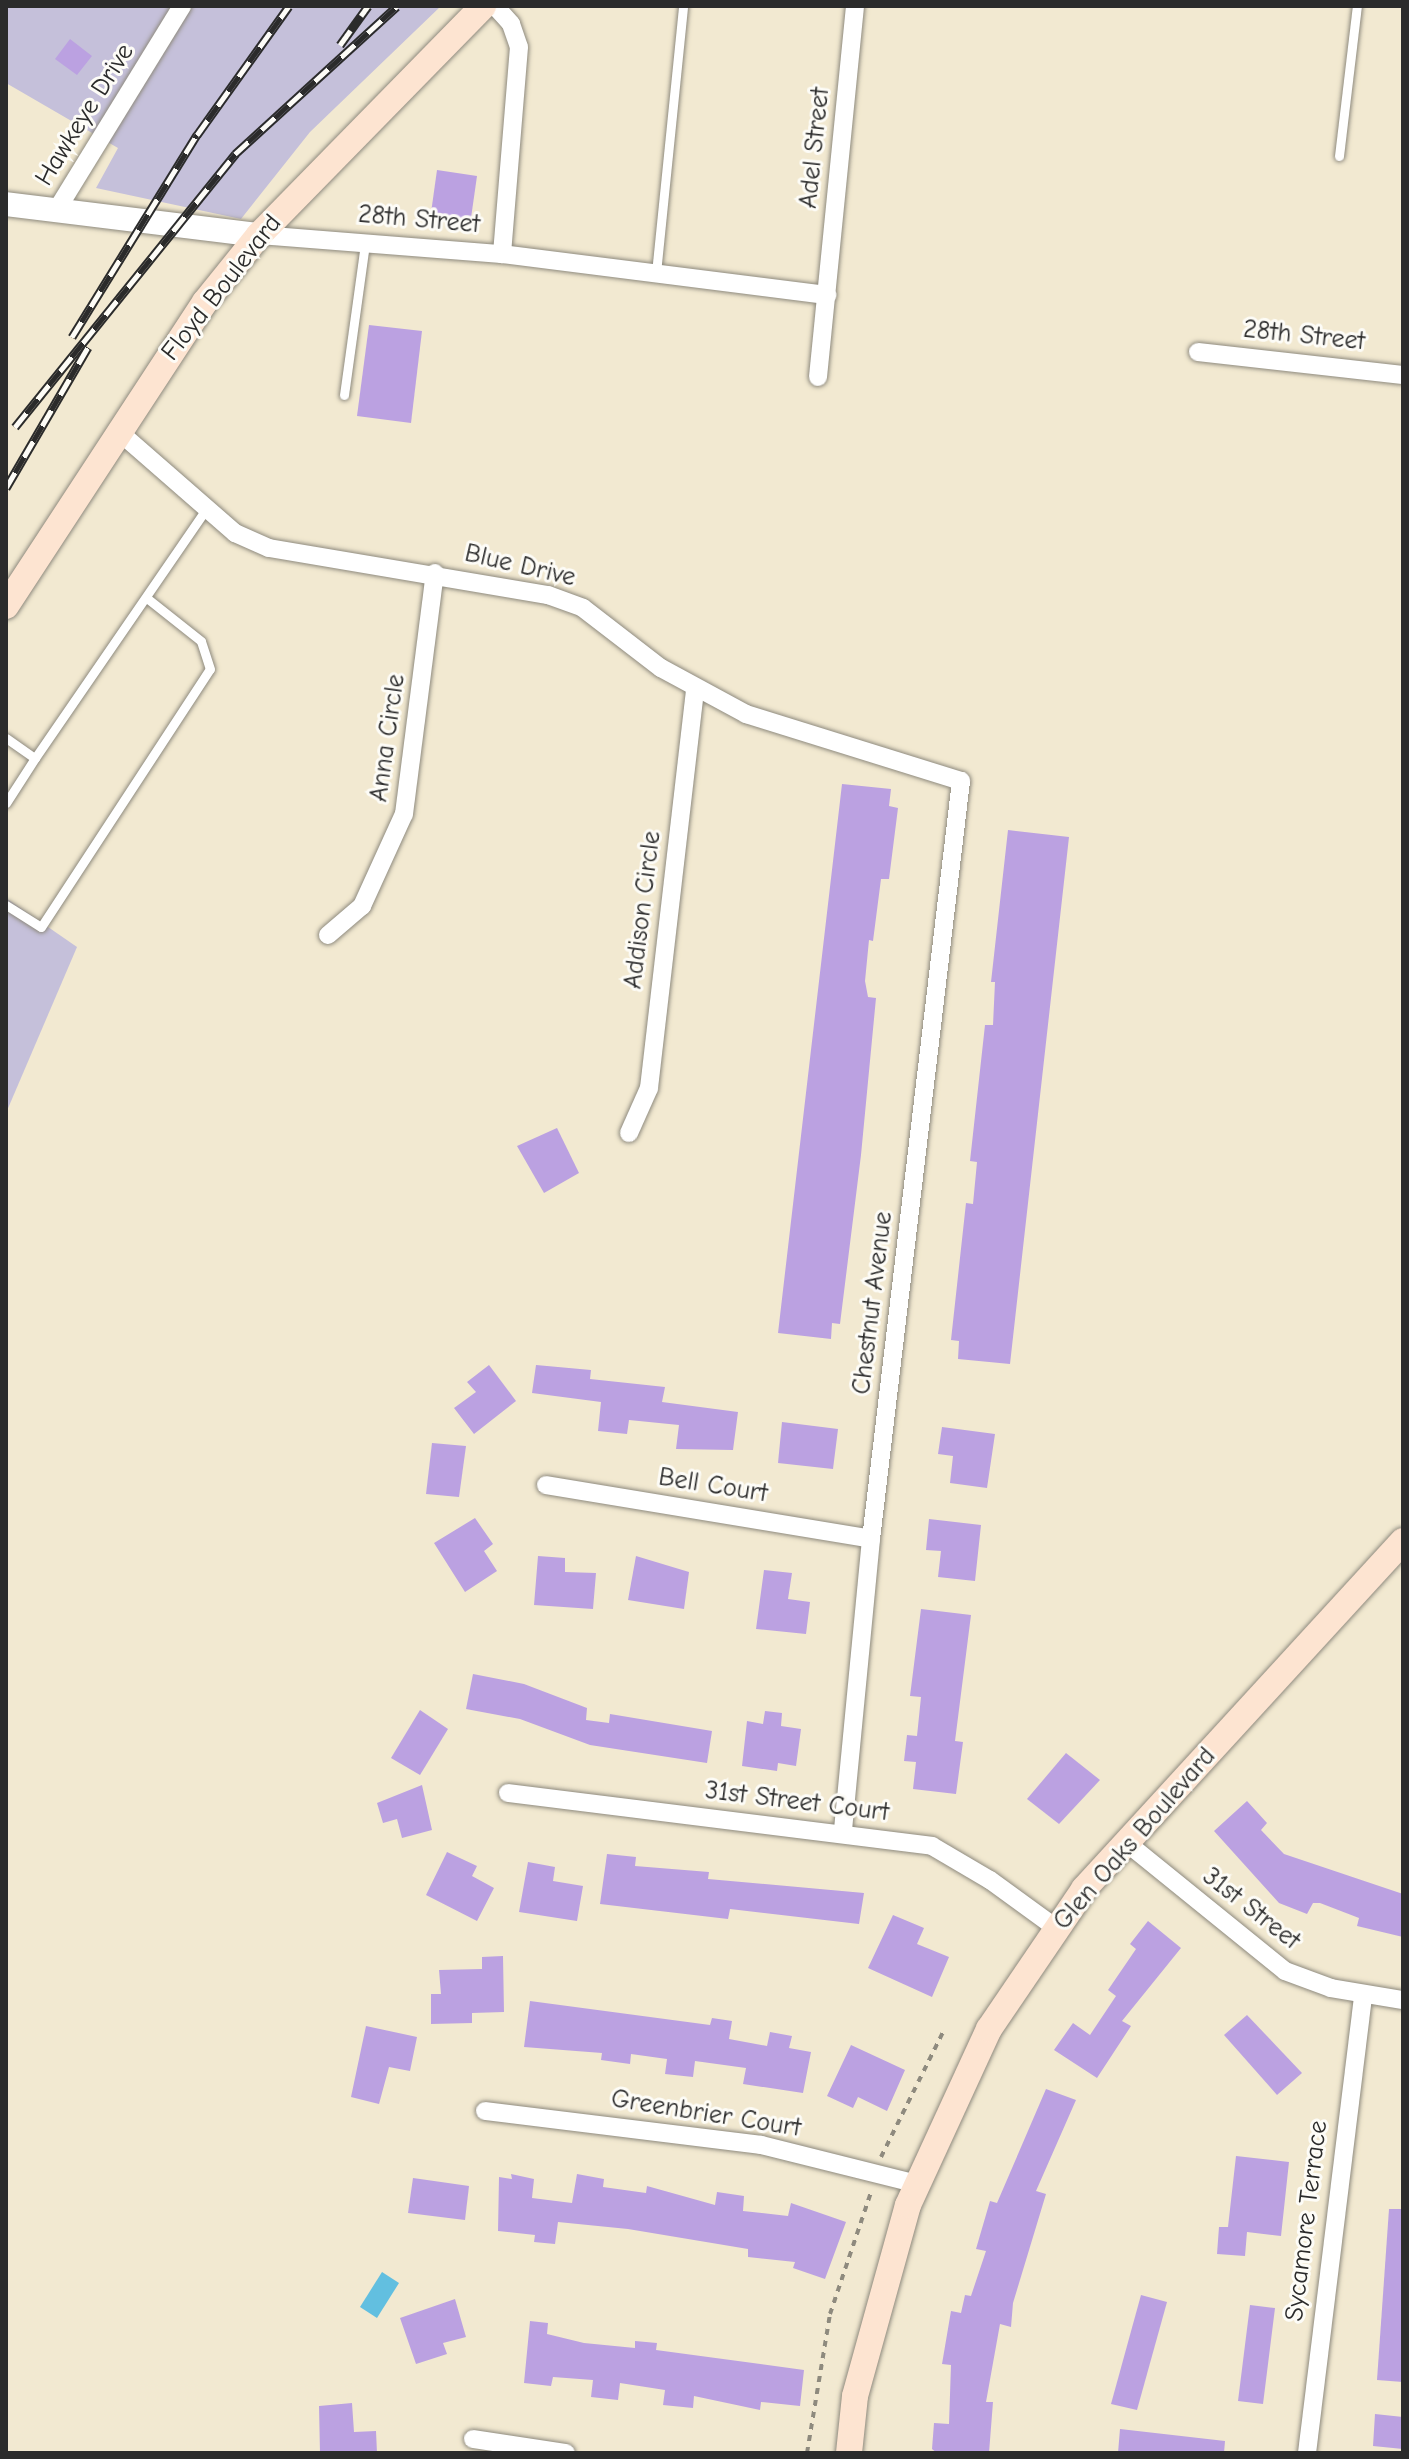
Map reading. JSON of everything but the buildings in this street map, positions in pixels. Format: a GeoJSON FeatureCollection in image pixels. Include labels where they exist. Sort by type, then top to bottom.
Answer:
{"type":"FeatureCollection","features":[{"type":"Feature","properties":{"kind":"main road","name":"Floyd Boulevard"},"geometry":{"type":"LineString","coordinates":[[6,606],[117,430],[205,302],[259,235],[483,6]]}},
{"type":"Feature","properties":{"kind":"main road","name":"Glen Oaks Boulevard"},"geometry":{"type":"LineString","coordinates":[[849,2453],[855,2396],[888,2266],[917,2184],[989,2029],[1056,1928],[1127,1843],[1403,1541]]}},
{"type":"Feature","properties":{"kind":"street","name":"Hawkeye Drive"},"geometry":{"type":"LineString","coordinates":[[56,211],[182,6]]}},
{"type":"Feature","properties":{"kind":"street"},"geometry":{"type":"LineString","coordinates":[[495,6],[511,24],[519,47],[502,254]]}},
{"type":"Feature","properties":{"kind":"street","name":"Adel Street"},"geometry":{"type":"LineString","coordinates":[[818,377],[855,6]]}},
{"type":"Feature","properties":{"kind":"street","name":"28th Street"},"geometry":{"type":"LineString","coordinates":[[6,204],[259,235],[502,254],[827,295]]}},
{"type":"Feature","properties":{"kind":"street","name":"28th Street"},"geometry":{"type":"LineString","coordinates":[[1198,352],[1403,375]]}},
{"type":"Feature","properties":{"kind":"street","name":"Blue Drive"},"geometry":{"type":"LineString","coordinates":[[117,430],[235,533],[269,548],[435,573],[548,595],[583,608],[695,690],[746,714],[961,781]]}},
{"type":"Feature","properties":{"kind":"street","name":"Anna Circle"},"geometry":{"type":"LineString","coordinates":[[328,935],[362,906],[404,814],[435,573]]}},
{"type":"Feature","properties":{"kind":"street","name":"Addison Circle"},"geometry":{"type":"LineString","coordinates":[[629,1133],[649,1088],[695,690]]}},
{"type":"Feature","properties":{"kind":"street","name":"Chestnut Avenue"},"geometry":{"type":"LineString","coordinates":[[843,1832],[871,1539],[961,781]]}},
{"type":"Feature","properties":{"kind":"street","name":"Bell Court"},"geometry":{"type":"LineString","coordinates":[[546,1485],[871,1539]]}},
{"type":"Feature","properties":{"kind":"street","name":"31st Street Court"},"geometry":{"type":"LineString","coordinates":[[508,1793],[843,1832],[932,1846],[990,1880],[1056,1928]]}},
{"type":"Feature","properties":{"kind":"street","name":"31st Street"},"geometry":{"type":"LineString","coordinates":[[1127,1843],[1285,1971],[1363,1995],[1403,2000]]}},
{"type":"Feature","properties":{"kind":"street","name":"Sycamore Terrace"},"geometry":{"type":"LineString","coordinates":[[1307,2453],[1363,1995]]}},
{"type":"Feature","properties":{"kind":"street","name":"Greenbrier Court"},"geometry":{"type":"LineString","coordinates":[[485,2111],[734,2141],[878,2172],[917,2184]]}},
{"type":"Feature","properties":{"kind":"street"},"geometry":{"type":"LineString","coordinates":[[473,2439],[566,2453]]}},
{"type":"Feature","properties":{"kind":"lane"},"geometry":{"type":"LineString","coordinates":[[656,273],[683,6]]}},
{"type":"Feature","properties":{"kind":"lane"},"geometry":{"type":"LineString","coordinates":[[1339,156],[1357,6]]}},
{"type":"Feature","properties":{"kind":"lane"},"geometry":{"type":"LineString","coordinates":[[344,395],[365,243]]}},
{"type":"Feature","properties":{"kind":"lane"},"geometry":{"type":"LineString","coordinates":[[6,803],[148,599],[207,508]]}},
{"type":"Feature","properties":{"kind":"lane"},"geometry":{"type":"LineString","coordinates":[[6,905],[41,927],[210,669],[201,641],[148,599]]}},
{"type":"Feature","properties":{"kind":"lane"},"geometry":{"type":"LineString","coordinates":[[6,738],[35,758]]}},
{"type":"Feature","properties":{"kind":"path"},"geometry":{"type":"LineString","coordinates":[[807,2453],[830,2314],[878,2172],[883,2147],[943,2032]]}},
{"type":"Feature","properties":{"kind":"shaded area"},"geometry":{"type":"Polygon","coordinates":[[[6,6],[441,6],[310,132],[241,219],[96,188],[118,148],[6,83],[6,6]]]}},
{"type":"Feature","properties":{"kind":"shaded area"},"geometry":{"type":"Polygon","coordinates":[[[6,898],[77,947],[6,1113],[6,898]]]}},
{"type":"Feature","properties":{"kind":"water"},"geometry":{"type":"Polygon","coordinates":[[[382,2272],[399,2283],[377,2318],[360,2307],[382,2272]]]}},
{"type":"Feature","properties":{"kind":"railway"},"geometry":{"type":"LineString","coordinates":[[72,337],[197,135],[289,6]]}},
{"type":"Feature","properties":{"kind":"railway"},"geometry":{"type":"LineString","coordinates":[[340,45],[368,6]]}},
{"type":"Feature","properties":{"kind":"railway"},"geometry":{"type":"LineString","coordinates":[[15,427],[235,154],[397,6]]}},
{"type":"Feature","properties":{"kind":"railway"},"geometry":{"type":"LineString","coordinates":[[6,488],[88,347]]}}]}
